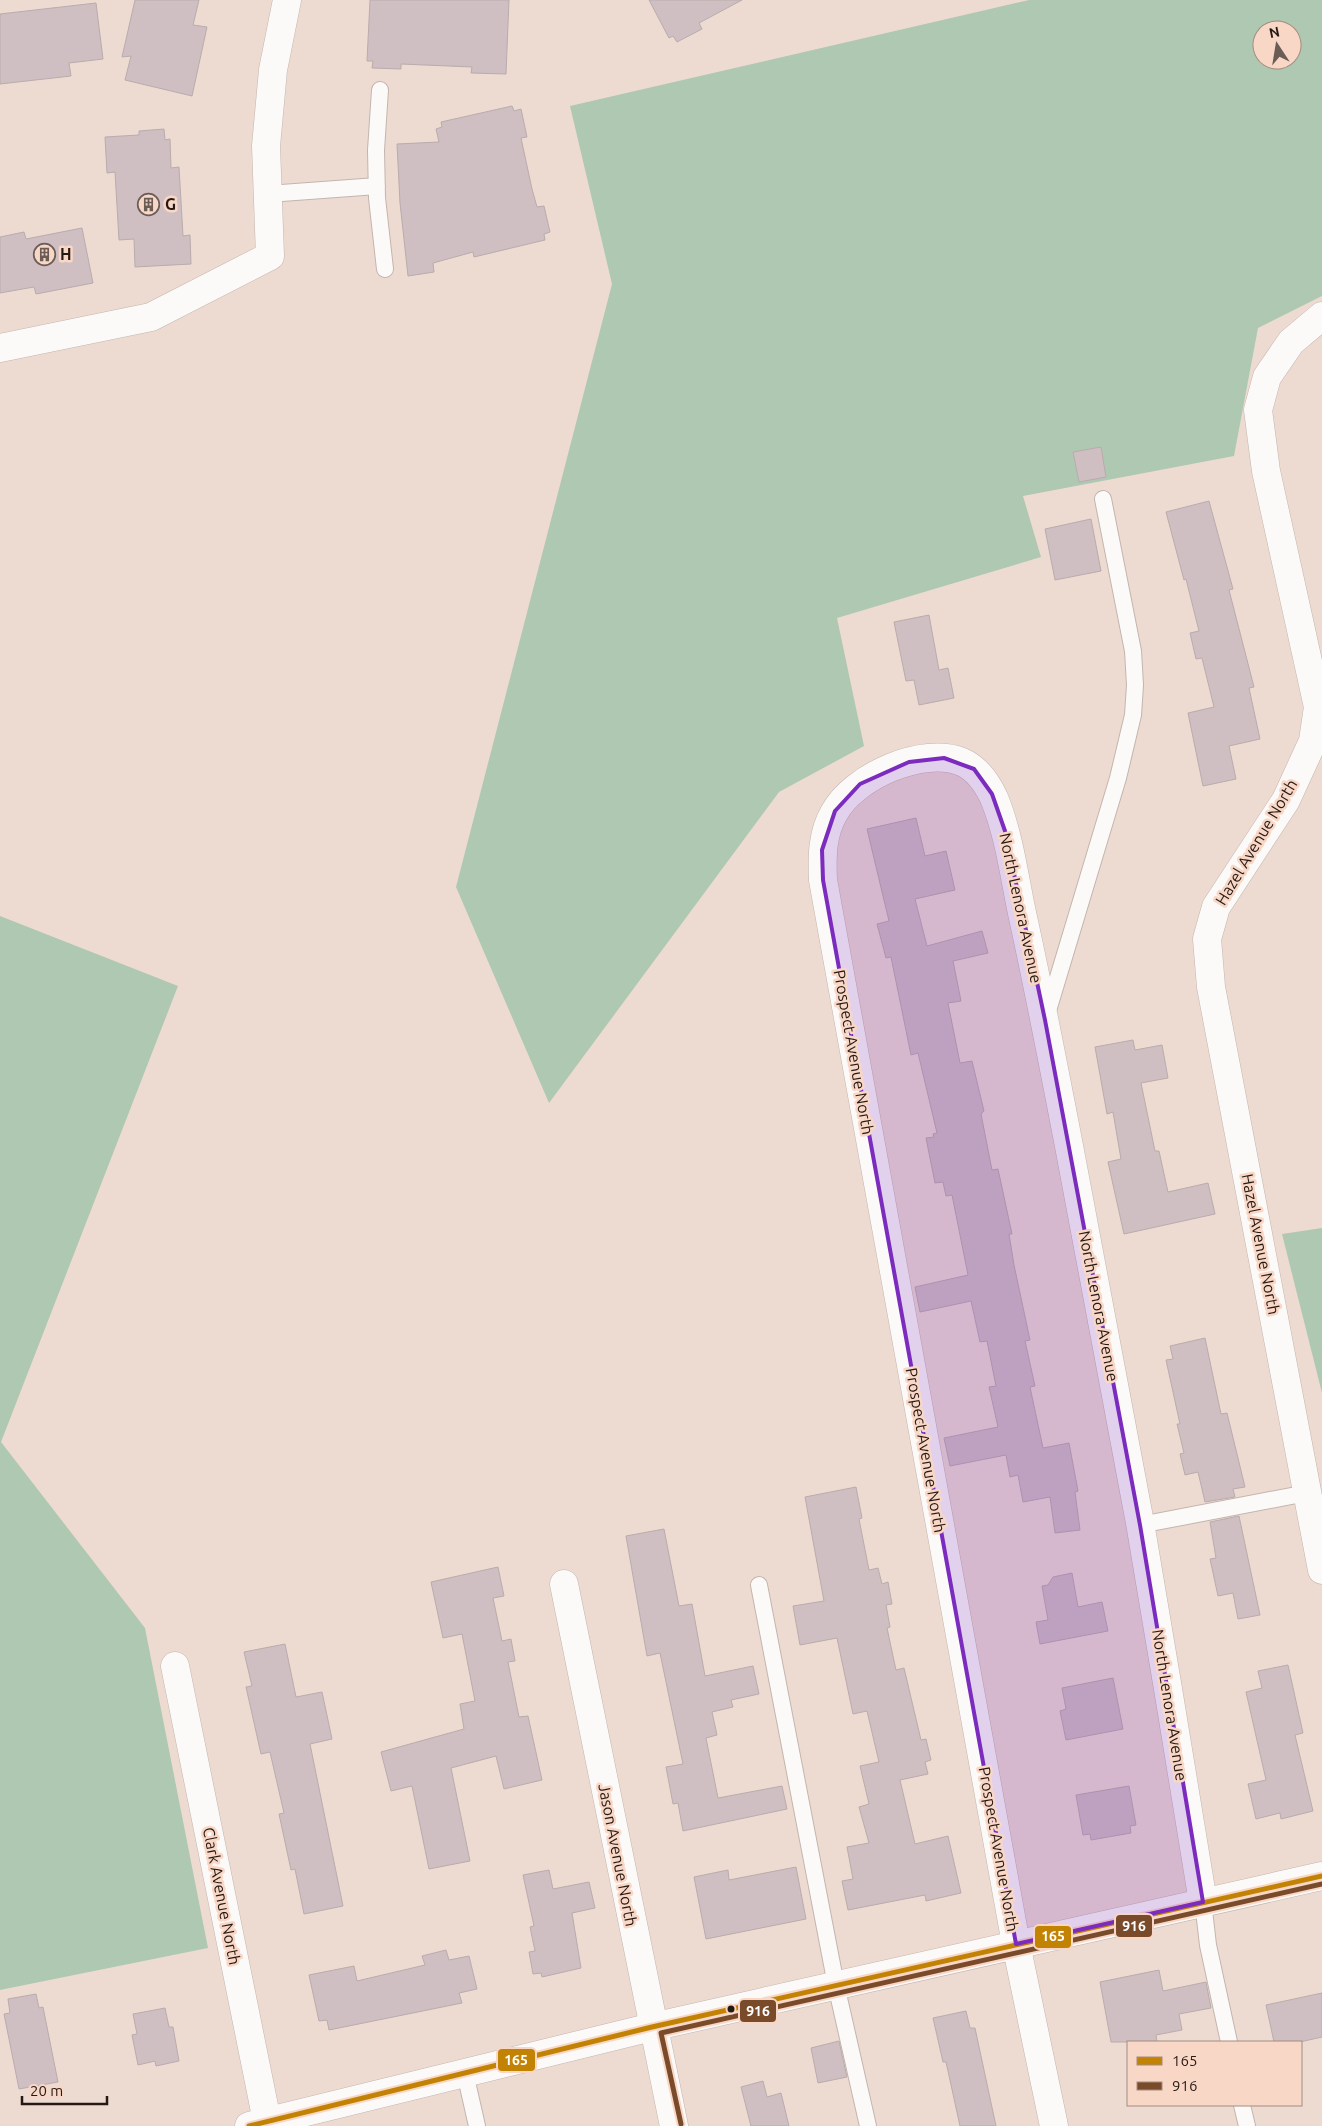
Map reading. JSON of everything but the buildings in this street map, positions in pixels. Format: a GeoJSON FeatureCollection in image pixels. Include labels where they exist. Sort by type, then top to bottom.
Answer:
{"type":"FeatureCollection","features":[{"type":"Feature","properties":{"kind":"street"},"geometry":{"type":"LineString","coordinates":[[0,348],[151,317],[270,256],[266,146],[273,70],[287,0]]}},
{"type":"Feature","properties":{"kind":"street","name":"Hazel Avenue North"},"geometry":{"type":"LineString","coordinates":[[1322,316],[1291,342],[1267,377],[1258,410],[1266,471],[1320,707],[1313,741],[1286,800],[1216,907],[1206,939],[1211,986],[1322,1570]]}},
{"type":"Feature","properties":{"kind":"street","name":"North Lenora Avenue"},"geometry":{"type":"LineString","coordinates":[[860,784],[891,768],[926,759],[944,758],[962,762],[974,769],[984,780],[992,794],[1004,831],[1045,1020],[1140,1525],[1203,1902]]}},
{"type":"Feature","properties":{"kind":"street","name":"Prospect Avenue North"},"geometry":{"type":"LineString","coordinates":[[860,784],[835,811],[826,831],[822,850],[823,880],[1016,1944],[1054,2126]]}},
{"type":"Feature","properties":{"kind":"street","name":"Jason Avenue North"},"geometry":{"type":"LineString","coordinates":[[564,1584],[652,2027],[674,2126]]}},
{"type":"Feature","properties":{"kind":"street","name":"Clark Avenue North"},"geometry":{"type":"LineString","coordinates":[[175,1666],[261,2125]]}},
{"type":"Feature","properties":{"kind":"street"},"geometry":{"type":"LineString","coordinates":[[261,2125],[652,2027],[1322,1876]]}},
{"type":"Feature","properties":{"kind":"lane"},"geometry":{"type":"LineString","coordinates":[[380,90],[376,150],[377,186],[385,269]]}},
{"type":"Feature","properties":{"kind":"lane"},"geometry":{"type":"LineString","coordinates":[[268,194],[377,186]]}},
{"type":"Feature","properties":{"kind":"lane"},"geometry":{"type":"LineString","coordinates":[[1045,1020],[1118,778],[1133,715],[1135,685],[1133,651],[1103,499]]}},
{"type":"Feature","properties":{"kind":"lane"},"geometry":{"type":"LineString","coordinates":[[1140,1525],[1308,1493]]}},
{"type":"Feature","properties":{"kind":"lane"},"geometry":{"type":"LineString","coordinates":[[759,1585],[836,1985],[868,2126]]}},
{"type":"Feature","properties":{"kind":"lane"},"geometry":{"type":"LineString","coordinates":[[1203,1902],[1208,1945],[1229,2041]]}},
{"type":"Feature","properties":{"kind":"lane"},"geometry":{"type":"LineString","coordinates":[[465,2073],[477,2126]]}},
{"type":"Feature","properties":{"kind":"lane"},"geometry":{"type":"LineString","coordinates":[[1242,2106],[1246,2126]]}},
{"type":"Feature","properties":{"kind":"highlighted area"},"geometry":{"type":"Polygon","coordinates":[[[944,758],[974,769],[992,794],[1005,831],[1045,1020],[1140,1525],[1203,1902],[1016,1944],[823,880],[822,850],[835,811],[860,784],[909,762],[944,758]]]}},
{"type":"Feature","properties":{"kind":"green space"},"geometry":{"type":"Polygon","coordinates":[[[1029,0],[1322,0],[1322,296],[1258,328],[1234,456],[1023,496],[1041,557],[837,618],[864,746],[779,792],[549,1103],[456,887],[612,284],[570,106],[1029,0]]]}},
{"type":"Feature","properties":{"kind":"green space"},"geometry":{"type":"Polygon","coordinates":[[[0,916],[178,986],[1,1442],[145,1628],[208,1948],[0,1990],[0,916]]]}},
{"type":"Feature","properties":{"kind":"green space"},"geometry":{"type":"Polygon","coordinates":[[[1322,1228],[1322,1393],[1282,1234],[1322,1228]]]}},
{"type":"Feature","properties":{"kind":"transit line","name":"165"},"geometry":{"type":"LineString","coordinates":[[249,2126],[652,2027],[1322,1876]]}},
{"type":"Feature","properties":{"kind":"transit line","name":"916"},"geometry":{"type":"LineString","coordinates":[[681,2124],[661,2033],[1322,1884]]}},
{"type":"Feature","properties":{"kind":"place","name":"G"},"geometry":{"type":"Point","coordinates":[149,204]}},
{"type":"Feature","properties":{"kind":"place","name":"H"},"geometry":{"type":"Point","coordinates":[44,254]}}]}
